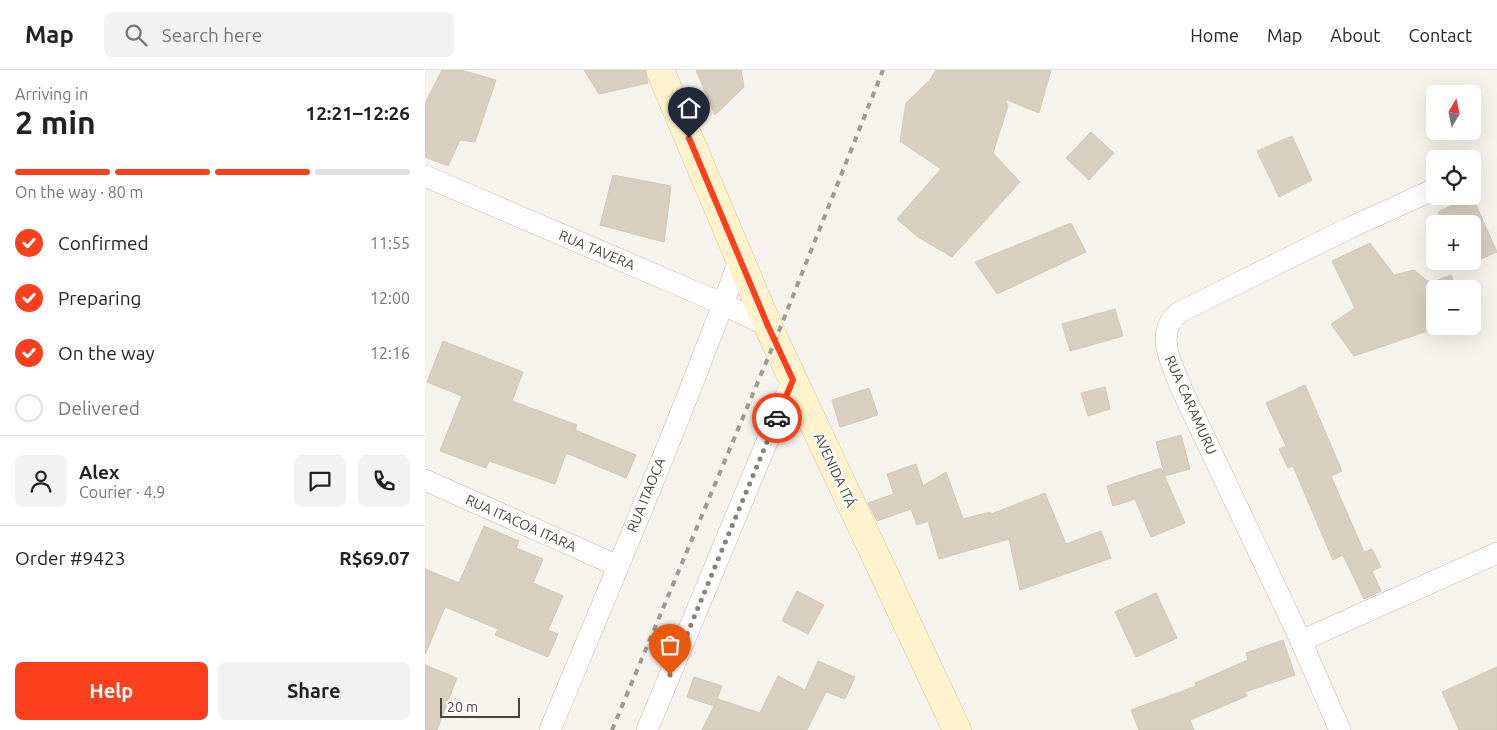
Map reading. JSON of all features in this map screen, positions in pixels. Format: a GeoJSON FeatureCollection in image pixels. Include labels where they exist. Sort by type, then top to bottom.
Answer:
{"type":"FeatureCollection","features":[{"type":"Feature","properties":{"kind":"main road","name":"AVENIDA ITÁ"},"geometry":{"type":"LineString","coordinates":[[660,70],[768,326],[957,730]]}},
{"type":"Feature","properties":{"kind":"street","name":"RUA TAVERA"},"geometry":{"type":"LineString","coordinates":[[425,176],[723,304],[768,326]]}},
{"type":"Feature","properties":{"kind":"street","name":"RUA CARAMURU"},"geometry":{"type":"LineString","coordinates":[[1340,730],[1301,641],[1182,390],[1167,353],[1165,333],[1172,318],[1180,312],[1347,229],[1426,193]]}},
{"type":"Feature","properties":{"kind":"street","name":"RUA ITAOCA"},"geometry":{"type":"LineString","coordinates":[[550,730],[618,566],[740,258]]}},
{"type":"Feature","properties":{"kind":"street"},"geometry":{"type":"LineString","coordinates":[[647,730],[793,380]]}},
{"type":"Feature","properties":{"kind":"street","name":"RUA ITACOA ITARA"},"geometry":{"type":"LineString","coordinates":[[425,480],[618,566]]}},
{"type":"Feature","properties":{"kind":"street"},"geometry":{"type":"LineString","coordinates":[[1301,641],[1497,553]]}},
{"type":"Feature","properties":{"kind":"building"},"geometry":{"type":"Polygon","coordinates":[[[442,70],[461,70],[496,80],[475,142],[460,140],[448,166],[425,157],[425,103],[442,70]]]}},
{"type":"Feature","properties":{"kind":"building"},"geometry":{"type":"Polygon","coordinates":[[[584,70],[645,70],[648,83],[599,94],[584,70]]]}},
{"type":"Feature","properties":{"kind":"building"},"geometry":{"type":"Polygon","coordinates":[[[696,70],[741,70],[744,87],[715,115],[696,70]]]}},
{"type":"Feature","properties":{"kind":"building"},"geometry":{"type":"Polygon","coordinates":[[[936,70],[1051,70],[1039,113],[1005,99],[1008,106],[993,153],[1020,182],[952,257],[918,237],[897,219],[941,169],[900,141],[906,103],[930,80],[936,70]]]}},
{"type":"Feature","properties":{"kind":"building"},"geometry":{"type":"Polygon","coordinates":[[[1091,132],[1114,153],[1089,180],[1066,158],[1091,132]]]}},
{"type":"Feature","properties":{"kind":"building"},"geometry":{"type":"Polygon","coordinates":[[[1292,136],[1312,180],[1279,197],[1257,151],[1292,136]]]}},
{"type":"Feature","properties":{"kind":"building"},"geometry":{"type":"Polygon","coordinates":[[[613,175],[671,186],[664,242],[600,225],[613,175]]]}},
{"type":"Feature","properties":{"kind":"building"},"geometry":{"type":"Polygon","coordinates":[[[1453,205],[1476,205],[1480,215],[1440,215],[1438,212],[1453,205]]]}},
{"type":"Feature","properties":{"kind":"building"},"geometry":{"type":"Polygon","coordinates":[[[1481,216],[1497,252],[1481,259],[1481,216]]]}},
{"type":"Feature","properties":{"kind":"building"},"geometry":{"type":"Polygon","coordinates":[[[1071,223],[1086,252],[997,294],[975,262],[1071,223]]]}},
{"type":"Feature","properties":{"kind":"building"},"geometry":{"type":"Polygon","coordinates":[[[1370,243],[1394,275],[1414,270],[1426,280],[1426,331],[1354,356],[1331,324],[1355,308],[1332,261],[1370,243]]]}},
{"type":"Feature","properties":{"kind":"building"},"geometry":{"type":"Polygon","coordinates":[[[1451,275],[1453,280],[1438,280],[1451,275]]]}},
{"type":"Feature","properties":{"kind":"building"},"geometry":{"type":"Polygon","coordinates":[[[1115,309],[1123,336],[1070,351],[1062,324],[1115,309]]]}},
{"type":"Feature","properties":{"kind":"building"},"geometry":{"type":"Polygon","coordinates":[[[443,341],[523,372],[512,401],[577,425],[575,430],[636,455],[626,478],[566,453],[555,484],[489,461],[486,468],[440,451],[462,396],[427,382],[443,341]]]}},
{"type":"Feature","properties":{"kind":"building"},"geometry":{"type":"Polygon","coordinates":[[[1305,385],[1342,471],[1331,476],[1364,552],[1372,549],[1381,567],[1372,571],[1381,591],[1364,599],[1343,555],[1333,560],[1293,466],[1288,468],[1279,449],[1286,446],[1266,403],[1305,385]]]}},
{"type":"Feature","properties":{"kind":"building"},"geometry":{"type":"Polygon","coordinates":[[[1105,387],[1110,409],[1088,416],[1081,393],[1105,387]]]}},
{"type":"Feature","properties":{"kind":"building"},"geometry":{"type":"Polygon","coordinates":[[[869,388],[878,415],[840,427],[832,400],[869,388]]]}},
{"type":"Feature","properties":{"kind":"building"},"geometry":{"type":"Polygon","coordinates":[[[1181,435],[1190,469],[1165,476],[1156,442],[1181,435]]]}},
{"type":"Feature","properties":{"kind":"building"},"geometry":{"type":"Polygon","coordinates":[[[916,464],[923,486],[946,472],[963,519],[990,512],[991,514],[1045,493],[1066,544],[1101,531],[1111,558],[1020,590],[1009,539],[939,559],[928,521],[917,525],[911,509],[877,521],[868,503],[894,494],[887,474],[916,464]]]}},
{"type":"Feature","properties":{"kind":"building"},"geometry":{"type":"Polygon","coordinates":[[[1161,468],[1185,523],[1151,537],[1135,499],[1113,506],[1107,486],[1161,468]]]}},
{"type":"Feature","properties":{"kind":"building"},"geometry":{"type":"Polygon","coordinates":[[[484,526],[519,541],[516,548],[543,559],[533,583],[563,596],[548,630],[558,634],[548,657],[495,635],[498,629],[445,607],[425,655],[425,569],[459,583],[484,526]]]}},
{"type":"Feature","properties":{"kind":"building"},"geometry":{"type":"Polygon","coordinates":[[[797,591],[824,605],[808,634],[782,621],[797,591]]]}},
{"type":"Feature","properties":{"kind":"building"},"geometry":{"type":"Polygon","coordinates":[[[1156,593],[1177,638],[1136,657],[1115,612],[1156,593]]]}},
{"type":"Feature","properties":{"kind":"building"},"geometry":{"type":"Polygon","coordinates":[[[1283,640],[1295,675],[1245,692],[1247,696],[1190,720],[1194,730],[1139,730],[1131,710],[1196,686],[1195,683],[1248,660],[1246,653],[1283,640]]]}},
{"type":"Feature","properties":{"kind":"building"},"geometry":{"type":"Polygon","coordinates":[[[818,661],[855,677],[845,699],[826,692],[807,730],[702,730],[714,706],[687,697],[694,677],[722,686],[715,705],[718,699],[760,713],[778,676],[805,690],[818,661]]]}},
{"type":"Feature","properties":{"kind":"building"},"geometry":{"type":"Polygon","coordinates":[[[425,665],[457,678],[437,730],[425,730],[425,665]]]}},
{"type":"Feature","properties":{"kind":"building"},"geometry":{"type":"Polygon","coordinates":[[[1497,667],[1497,730],[1459,730],[1442,692],[1497,667]]]}},
{"type":"Feature","properties":{"kind":"railway"},"geometry":{"type":"LineString","coordinates":[[612,730],[775,341],[883,70]]}},
{"type":"Feature","properties":{"kind":"way so far"},"geometry":{"type":"LineString","coordinates":[[670,675],[777,418]]}},
{"type":"Feature","properties":{"kind":"route"},"geometry":{"type":"LineString","coordinates":[[689,138],[768,326],[793,380],[777,418]]}}]}
